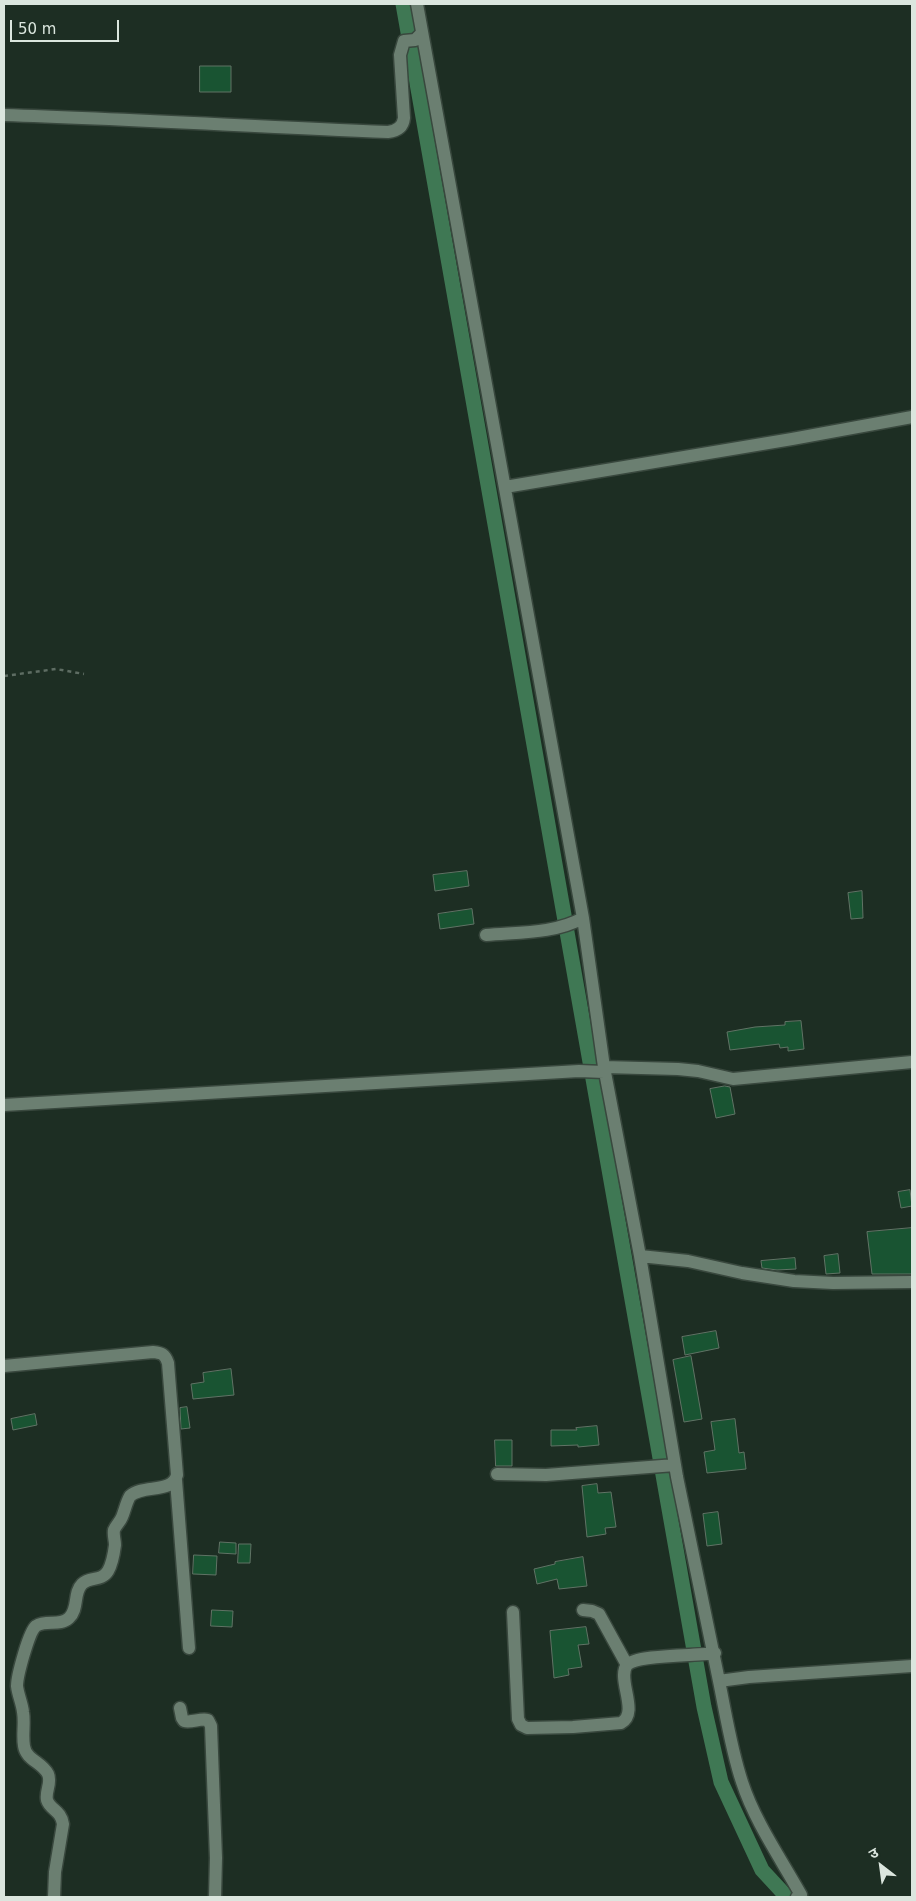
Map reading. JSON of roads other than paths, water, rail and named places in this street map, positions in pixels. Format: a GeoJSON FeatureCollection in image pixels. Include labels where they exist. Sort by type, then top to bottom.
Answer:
{"type":"FeatureCollection","features":[{"type":"Feature","properties":{"kind":"street"},"geometry":{"type":"LineString","coordinates":[[418,4],[414,38],[506,487],[604,1070],[640,1256],[672,1466],[742,1783],[760,1822],[800,1896]]}},
{"type":"Feature","properties":{"kind":"street"},"geometry":{"type":"LineString","coordinates":[[4,115],[102,118],[271,128],[394,131],[402,126],[404,118],[400,55],[414,38]]}},
{"type":"Feature","properties":{"kind":"street"},"geometry":{"type":"LineString","coordinates":[[506,487],[912,417]]}},
{"type":"Feature","properties":{"kind":"street"},"geometry":{"type":"LineString","coordinates":[[486,934],[562,927],[579,920]]}},
{"type":"Feature","properties":{"kind":"street"},"geometry":{"type":"LineString","coordinates":[[4,1105],[604,1070],[698,1071],[734,1079],[912,1062]]}},
{"type":"Feature","properties":{"kind":"street"},"geometry":{"type":"LineString","coordinates":[[640,1256],[688,1261],[742,1273],[794,1281],[833,1283],[912,1282]]}},
{"type":"Feature","properties":{"kind":"street"},"geometry":{"type":"LineString","coordinates":[[4,1366],[161,1352],[166,1356],[168,1362],[190,1648]]}},
{"type":"Feature","properties":{"kind":"street"},"geometry":{"type":"LineString","coordinates":[[497,1474],[546,1475],[672,1466]]}},
{"type":"Feature","properties":{"kind":"street"},"geometry":{"type":"LineString","coordinates":[[54,1897],[55,1872],[63,1824],[60,1814],[48,1802],[49,1776],[44,1768],[29,1756],[24,1746],[24,1712],[17,1686],[28,1637],[36,1626],[62,1623],[68,1619],[73,1614],[78,1590],[85,1581],[101,1578],[108,1571],[115,1546],[114,1529],[121,1520],[130,1496],[142,1489],[170,1486],[176,1480]]}},
{"type":"Feature","properties":{"kind":"street"},"geometry":{"type":"LineString","coordinates":[[513,1612],[518,1719],[520,1725],[573,1727],[609,1725],[625,1721],[628,1714],[625,1672],[627,1665],[599,1614],[583,1610]]}},
{"type":"Feature","properties":{"kind":"street"},"geometry":{"type":"LineString","coordinates":[[627,1665],[638,1660],[684,1654],[712,1654]]}},
{"type":"Feature","properties":{"kind":"street"},"geometry":{"type":"LineString","coordinates":[[720,1680],[912,1666]]}},
{"type":"Feature","properties":{"kind":"street"},"geometry":{"type":"LineString","coordinates":[[180,1708],[184,1721],[194,1722],[206,1719],[211,1726],[216,1858],[215,1897]]}},
{"type":"Feature","properties":{"kind":"waterway"},"geometry":{"type":"LineString","coordinates":[[403,4],[704,1707],[721,1782],[762,1870],[787,1897]]}}]}
